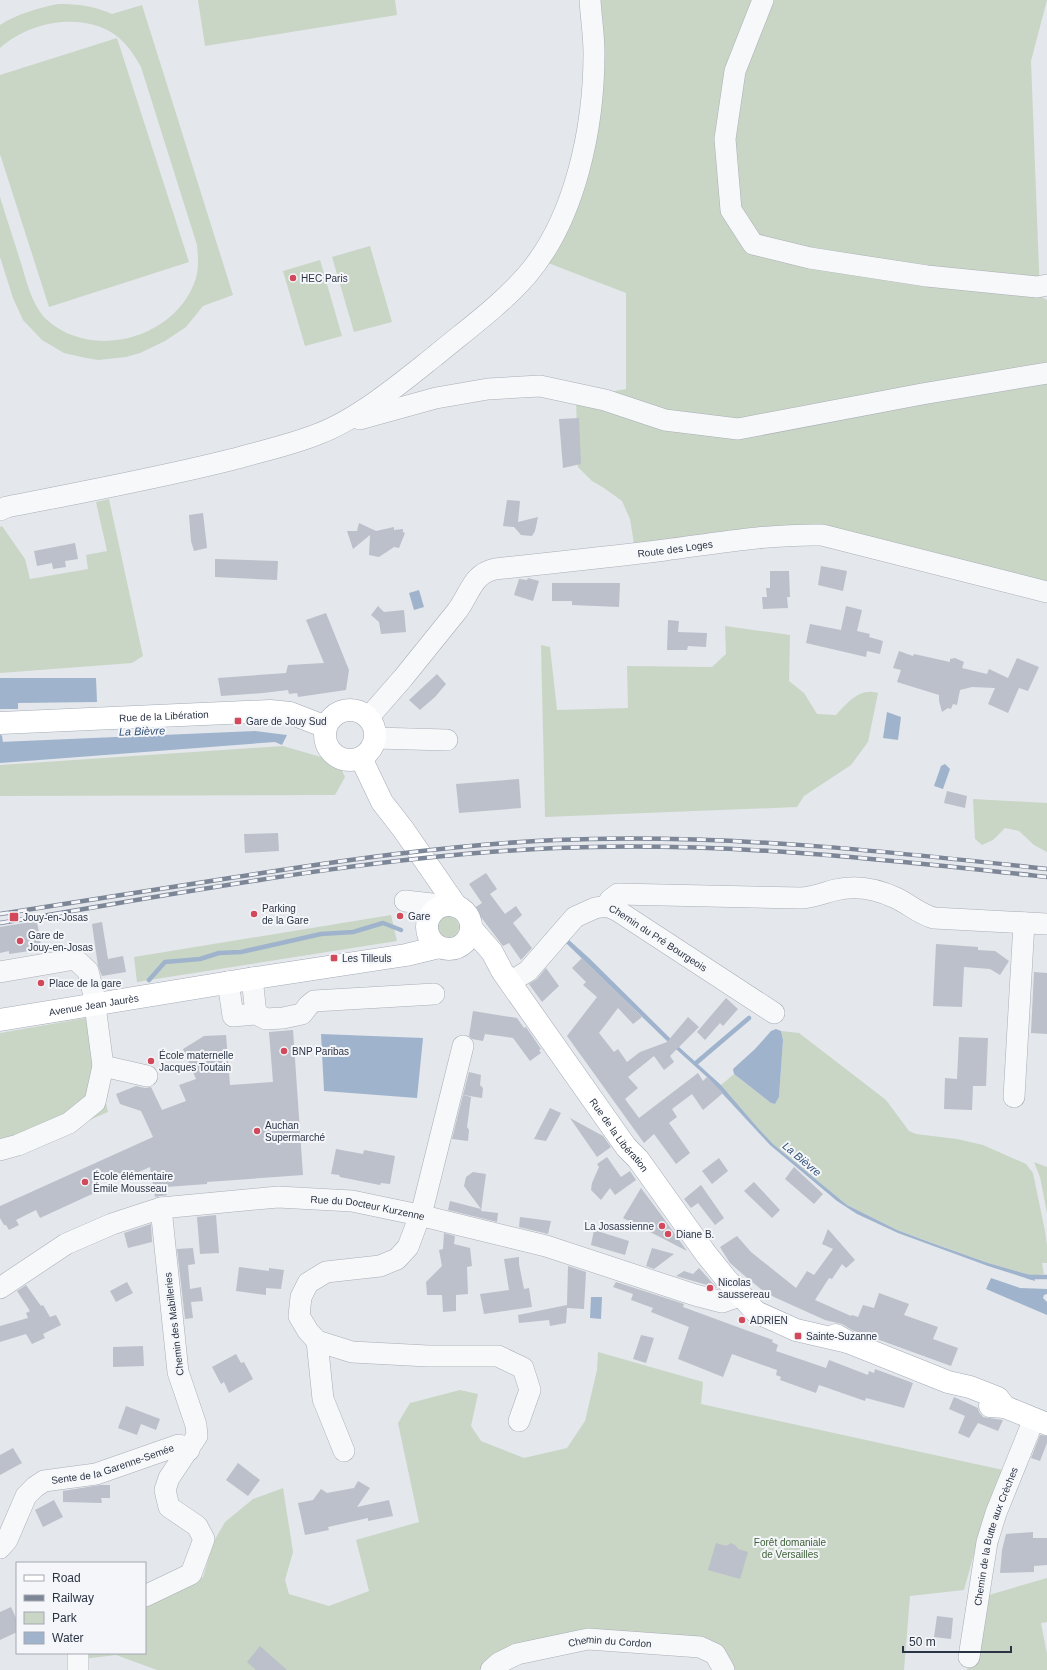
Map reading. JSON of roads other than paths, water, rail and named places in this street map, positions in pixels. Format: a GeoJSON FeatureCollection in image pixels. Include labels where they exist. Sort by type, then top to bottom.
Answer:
{"type":"FeatureCollection","features":[{"type":"Feature","properties":{"kind":"main road","name":"Rue de la Libération"},"geometry":{"type":"LineString","coordinates":[[4,722],[257,711],[290,713],[326,727]]}},
{"type":"Feature","properties":{"kind":"main road"},"geometry":{"type":"LineString","coordinates":[[355,711],[371,728],[370,750],[361,758],[348,760],[336,756],[327,746],[325,733],[326,727],[334,715],[341,712],[355,711]]}},
{"type":"Feature","properties":{"kind":"main road"},"geometry":{"type":"LineString","coordinates":[[361,758],[382,802],[457,907]]}},
{"type":"Feature","properties":{"kind":"main road"},"geometry":{"type":"LineString","coordinates":[[389,957],[414,939],[431,914],[444,906],[457,907],[464,910],[469,916],[471,928],[466,941],[449,947],[430,939],[428,932],[431,914],[423,858]]}},
{"type":"Feature","properties":{"kind":"main road","name":"Rue de la Libération"},"geometry":{"type":"LineString","coordinates":[[471,928],[492,952],[506,977],[626,1147],[638,1159],[706,1254],[756,1312],[796,1330],[827,1339],[848,1342],[948,1382],[966,1395],[994,1407],[1005,1408],[1041,1421]]}},
{"type":"Feature","properties":{"kind":"main road","name":"Rue de la Libération"},"geometry":{"type":"LineString","coordinates":[[449,947],[506,977]]}},
{"type":"Feature","properties":{"kind":"main road","name":"Avenue Jean Jaurès"},"geometry":{"type":"LineString","coordinates":[[0,1020],[96,1008],[187,989],[229,987],[252,983],[263,985],[292,972],[449,947]]}},
{"type":"Feature","properties":{"kind":"street"},"geometry":{"type":"LineString","coordinates":[[336,427],[359,413],[419,369],[495,307],[527,275],[550,245],[570,199],[590,126],[594,52],[590,0]]}},
{"type":"Feature","properties":{"kind":"street"},"geometry":{"type":"LineString","coordinates":[[763,0],[735,71],[725,139],[731,210],[753,244],[810,258],[927,276],[1037,287],[1047,285]]}},
{"type":"Feature","properties":{"kind":"street"},"geometry":{"type":"LineString","coordinates":[[0,510],[6,507],[180,473],[287,445],[382,412],[436,398],[488,389],[540,386],[605,400],[665,420],[738,429],[922,394],[1047,373]]}},
{"type":"Feature","properties":{"kind":"street","name":"Route des Loges"},"geometry":{"type":"LineString","coordinates":[[371,728],[403,678],[465,600],[475,580],[482,574],[495,569],[663,550],[746,538],[793,534],[822,535],[1047,592]]}},
{"type":"Feature","properties":{"kind":"street"},"geometry":{"type":"LineString","coordinates":[[371,728],[447,740]]}},
{"type":"Feature","properties":{"kind":"street"},"geometry":{"type":"LineString","coordinates":[[607,906],[610,900],[618,894],[802,898],[818,896],[836,890],[854,887],[874,890],[897,898],[924,915],[934,918],[1047,924]]}},
{"type":"Feature","properties":{"kind":"street"},"geometry":{"type":"LineString","coordinates":[[405,901],[431,914]]}},
{"type":"Feature","properties":{"kind":"street","name":"Chemin du Pré Bourgeois"},"geometry":{"type":"LineString","coordinates":[[506,977],[528,971],[575,918],[595,908],[607,906],[618,911],[774,1013]]}},
{"type":"Feature","properties":{"kind":"street"},"geometry":{"type":"LineString","coordinates":[[1014,1097],[1024,923]]}},
{"type":"Feature","properties":{"kind":"street"},"geometry":{"type":"LineString","coordinates":[[0,972],[75,959],[88,971],[96,1008],[103,1066],[95,1102],[69,1123],[18,1145],[0,1150]]}},
{"type":"Feature","properties":{"kind":"street"},"geometry":{"type":"LineString","coordinates":[[252,983],[256,1014]]}},
{"type":"Feature","properties":{"kind":"street"},"geometry":{"type":"LineString","coordinates":[[229,987],[233,1016],[256,1014],[266,1019],[283,1018],[302,1014],[314,1001],[434,994]]}},
{"type":"Feature","properties":{"kind":"street"},"geometry":{"type":"LineString","coordinates":[[462,1046],[420,1215],[408,1247],[397,1259],[380,1266],[326,1272],[308,1283],[301,1297],[299,1316],[308,1331],[317,1341],[352,1352],[428,1356],[498,1356],[524,1368],[530,1390],[519,1421]]}},
{"type":"Feature","properties":{"kind":"street"},"geometry":{"type":"LineString","coordinates":[[103,1066],[147,1076]]}},
{"type":"Feature","properties":{"kind":"street","name":"Rue du Docteur Kurzenne"},"geometry":{"type":"LineString","coordinates":[[0,1288],[66,1244],[112,1224],[161,1208],[278,1197],[352,1201],[420,1215],[546,1246],[722,1302],[742,1295]]}},
{"type":"Feature","properties":{"kind":"street","name":"Chemin des Mabilleries"},"geometry":{"type":"LineString","coordinates":[[146,1596],[191,1574],[204,1539],[197,1526],[169,1507],[166,1490],[169,1478],[197,1436],[196,1425],[178,1372],[161,1208]]}},
{"type":"Feature","properties":{"kind":"street"},"geometry":{"type":"LineString","coordinates":[[317,1341],[323,1399],[344,1451]]}},
{"type":"Feature","properties":{"kind":"street","name":"Chemin de la Butte aux Crèches"},"geometry":{"type":"LineString","coordinates":[[969,1657],[987,1542],[996,1513],[1041,1421]]}},
{"type":"Feature","properties":{"kind":"street","name":"Sente de la Garenne-Semée"},"geometry":{"type":"LineString","coordinates":[[0,1548],[7,1540],[26,1496],[44,1481],[96,1474],[179,1445],[189,1450]]}},
{"type":"Feature","properties":{"kind":"street","name":"Chemin du Cordon"},"geometry":{"type":"LineString","coordinates":[[491,1670],[500,1662],[517,1654],[588,1639],[700,1647],[716,1654],[724,1670]]}},
{"type":"Feature","properties":{"kind":"street"},"geometry":{"type":"LineString","coordinates":[[78,1654],[78,1670]]}},
{"type":"Feature","properties":{"kind":"water"},"geometry":{"type":"Polygon","coordinates":[[[419,590],[424,607],[414,610],[409,593],[419,590]]]}},
{"type":"Feature","properties":{"kind":"water"},"geometry":{"type":"Polygon","coordinates":[[[0,678],[96,678],[97,702],[18,703],[18,709],[0,709],[0,678]]]}},
{"type":"Feature","properties":{"kind":"water"},"geometry":{"type":"Polygon","coordinates":[[[887,712],[901,717],[898,740],[883,738],[887,712]]]}},
{"type":"Feature","properties":{"kind":"water"},"geometry":{"type":"Polygon","coordinates":[[[255,731],[287,735],[282,745],[275,742],[0,763],[0,742],[255,731]]]}},
{"type":"Feature","properties":{"kind":"water"},"geometry":{"type":"Polygon","coordinates":[[[945,764],[950,769],[943,789],[934,786],[941,766],[945,764]]]}},
{"type":"Feature","properties":{"kind":"water"},"geometry":{"type":"Polygon","coordinates":[[[559,938],[569,940],[589,958],[679,1047],[721,1085],[773,1144],[847,1205],[897,1230],[988,1263],[1034,1276],[1035,1281],[988,1266],[898,1233],[857,1214],[837,1201],[770,1145],[707,1077],[667,1041],[567,944],[557,941],[559,938]]]}},
{"type":"Feature","properties":{"kind":"water"},"geometry":{"type":"Polygon","coordinates":[[[776,1029],[781,1031],[783,1040],[779,1097],[775,1104],[771,1103],[734,1074],[733,1069],[755,1049],[771,1031],[776,1029]]]}},
{"type":"Feature","properties":{"kind":"water"},"geometry":{"type":"Polygon","coordinates":[[[321,1034],[423,1038],[417,1098],[324,1091],[321,1034]]]}},
{"type":"Feature","properties":{"kind":"water"},"geometry":{"type":"Polygon","coordinates":[[[991,1278],[1020,1288],[1047,1289],[1047,1294],[1044,1295],[1043,1298],[1047,1302],[1047,1315],[986,1289],[991,1278]]]}},
{"type":"Feature","properties":{"kind":"water"},"geometry":{"type":"Polygon","coordinates":[[[591,1297],[602,1297],[601,1319],[590,1318],[591,1297]]]}},
{"type":"Feature","properties":{"kind":"waterway"},"geometry":{"type":"LineString","coordinates":[[0,737],[1,746]]}},
{"type":"Feature","properties":{"kind":"waterway","name":"La Bièvre"},"geometry":{"type":"LineString","coordinates":[[149,980],[165,962],[200,959],[219,953],[241,952],[321,934],[353,932],[383,923],[401,930]]}},
{"type":"Feature","properties":{"kind":"waterway"},"geometry":{"type":"LineString","coordinates":[[696,1063],[749,1018]]}},
{"type":"Feature","properties":{"kind":"waterway","name":"La Bièvre"},"geometry":{"type":"LineString","coordinates":[[1029,1277],[1047,1277]]}},
{"type":"Feature","properties":{"kind":"railway"},"geometry":{"type":"LineString","coordinates":[[0,914],[352,860],[433,850],[515,842],[556,840],[618,838],[741,841],[864,850],[1047,869]]}},
{"type":"Feature","properties":{"kind":"railway"},"geometry":{"type":"LineString","coordinates":[[0,923],[207,888],[346,867],[486,852],[556,848],[618,846],[741,849],[863,858],[1047,877]]}},
{"type":"Feature","properties":{"kind":"place","name":"HEC Paris"},"geometry":{"type":"Point","coordinates":[293,278]}},
{"type":"Feature","properties":{"kind":"place","name":"Gare de Jouy Sud"},"geometry":{"type":"Point","coordinates":[238,721]}},
{"type":"Feature","properties":{"kind":"place","name":"Parking de la Gare"},"geometry":{"type":"Point","coordinates":[254,914]}},
{"type":"Feature","properties":{"kind":"place","name":"Gare"},"geometry":{"type":"Point","coordinates":[400,916]}},
{"type":"Feature","properties":{"kind":"place","name":"Jouy-en-Josas"},"geometry":{"type":"Point","coordinates":[14,917]}},
{"type":"Feature","properties":{"kind":"place","name":"Gare de Jouy-en-Josas"},"geometry":{"type":"Point","coordinates":[20,941]}},
{"type":"Feature","properties":{"kind":"place","name":"Les Tilleuls"},"geometry":{"type":"Point","coordinates":[334,958]}},
{"type":"Feature","properties":{"kind":"place","name":"Place de la gare"},"geometry":{"type":"Point","coordinates":[41,983]}},
{"type":"Feature","properties":{"kind":"place","name":"BNP Paribas"},"geometry":{"type":"Point","coordinates":[284,1051]}},
{"type":"Feature","properties":{"kind":"place","name":"École maternelle Jacques Toutain"},"geometry":{"type":"Point","coordinates":[151,1061]}},
{"type":"Feature","properties":{"kind":"place","name":"Auchan Supermarché"},"geometry":{"type":"Point","coordinates":[257,1131]}},
{"type":"Feature","properties":{"kind":"place","name":"École élémentaire Émile Mousseau"},"geometry":{"type":"Point","coordinates":[85,1182]}},
{"type":"Feature","properties":{"kind":"place","name":"La Josassienne"},"geometry":{"type":"Point","coordinates":[662,1226]}},
{"type":"Feature","properties":{"kind":"place","name":"Diane B."},"geometry":{"type":"Point","coordinates":[668,1234]}},
{"type":"Feature","properties":{"kind":"place","name":"Nicolas saussereau"},"geometry":{"type":"Point","coordinates":[710,1288]}},
{"type":"Feature","properties":{"kind":"place","name":"ADRIEN"},"geometry":{"type":"Point","coordinates":[742,1320]}},
{"type":"Feature","properties":{"kind":"place","name":"Sainte-Suzanne"},"geometry":{"type":"Point","coordinates":[798,1336]}},
{"type":"Feature","properties":{"kind":"park label","name":"Forêt domaniale de Versailles"},"geometry":{"type":"Point","coordinates":[790,1548]}}]}
